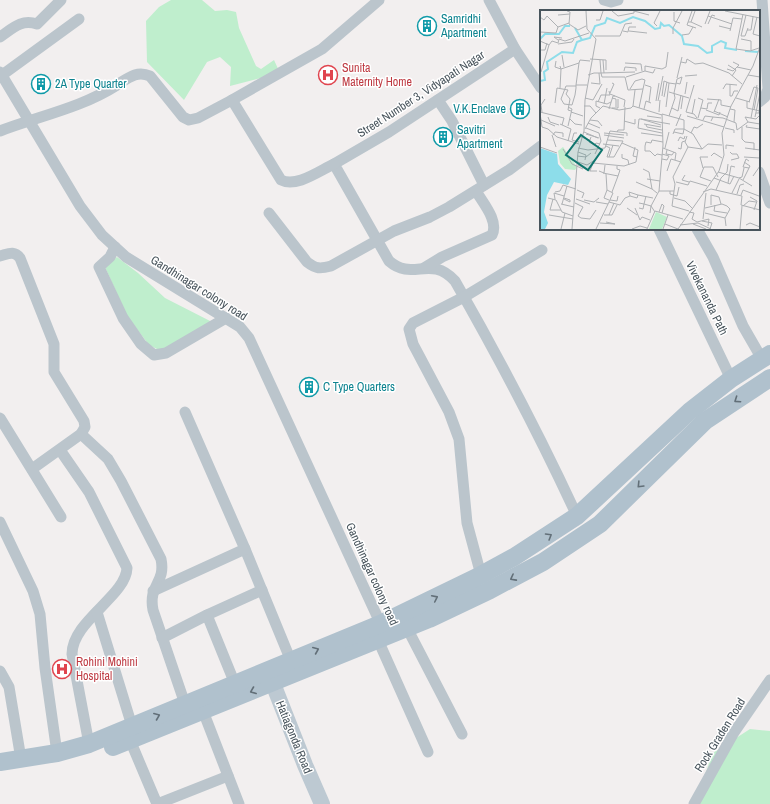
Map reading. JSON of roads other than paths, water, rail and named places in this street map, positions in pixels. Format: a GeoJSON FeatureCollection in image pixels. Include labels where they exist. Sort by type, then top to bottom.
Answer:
{"type":"FeatureCollection","features":[{"type":"Feature","properties":{"kind":"main road"},"geometry":{"type":"LineString","coordinates":[[0,762],[57,753],[131,733],[203,711],[270,676],[382,633],[556,532],[577,516],[668,429],[731,379],[766,356]]}},
{"type":"Feature","properties":{"kind":"main road"},"geometry":{"type":"LineString","coordinates":[[0,774],[31,770],[68,762],[131,733],[185,704],[234,684],[270,676],[291,661],[382,633],[407,628],[490,590],[572,544],[600,524],[628,499],[706,421],[770,378]]}},
{"type":"Feature","properties":{"kind":"street"},"geometry":{"type":"LineString","coordinates":[[0,37],[21,23],[29,22],[37,24],[61,0]]}},
{"type":"Feature","properties":{"kind":"street"},"geometry":{"type":"LineString","coordinates":[[0,131],[89,101],[135,74],[144,73],[150,76],[183,117],[190,120],[198,118],[322,49],[380,0]]}},
{"type":"Feature","properties":{"kind":"street"},"geometry":{"type":"LineString","coordinates":[[489,0],[515,49],[540,86]]}},
{"type":"Feature","properties":{"kind":"street"},"geometry":{"type":"LineString","coordinates":[[604,0],[611,2],[618,0]]}},
{"type":"Feature","properties":{"kind":"street"},"geometry":{"type":"LineString","coordinates":[[760,101],[765,97],[768,89],[762,0]]}},
{"type":"Feature","properties":{"kind":"street"},"geometry":{"type":"LineString","coordinates":[[1,73],[79,19]]}},
{"type":"Feature","properties":{"kind":"street","name":"Street Number 3, Vidyapati Nagar"},"geometry":{"type":"LineString","coordinates":[[232,100],[281,180],[287,183],[296,182],[334,164],[390,132],[515,49]]}},
{"type":"Feature","properties":{"kind":"street","name":"Gandhinagar colony road"},"geometry":{"type":"LineString","coordinates":[[1,73],[80,206],[102,235],[126,257],[240,327],[250,338],[382,633],[428,752]]}},
{"type":"Feature","properties":{"kind":"street"},"geometry":{"type":"LineString","coordinates":[[424,268],[442,257],[492,236],[494,230],[492,218],[452,121],[438,100]]}},
{"type":"Feature","properties":{"kind":"street"},"geometry":{"type":"LineString","coordinates":[[268,213],[307,262],[314,268],[320,269],[331,266],[394,231],[430,217],[509,170],[540,147]]}},
{"type":"Feature","properties":{"kind":"street"},"geometry":{"type":"LineString","coordinates":[[334,164],[389,261],[396,267],[403,270],[424,268],[440,269],[447,273],[464,297],[545,447],[577,516]]}},
{"type":"Feature","properties":{"kind":"street"},"geometry":{"type":"LineString","coordinates":[[760,175],[770,203]]}},
{"type":"Feature","properties":{"kind":"street","name":"Vivekananda Path"},"geometry":{"type":"LineString","coordinates":[[659,230],[731,379]]}},
{"type":"Feature","properties":{"kind":"street"},"geometry":{"type":"LineString","coordinates":[[698,230],[713,257],[745,331],[766,356]]}},
{"type":"Feature","properties":{"kind":"street"},"geometry":{"type":"LineString","coordinates":[[115,247],[110,257],[100,267],[126,323],[141,344],[154,355],[166,353],[226,318]]}},
{"type":"Feature","properties":{"kind":"street"},"geometry":{"type":"LineString","coordinates":[[482,575],[467,523],[458,440],[449,412],[413,344],[409,329],[413,323],[464,297],[542,250]]}},
{"type":"Feature","properties":{"kind":"street"},"geometry":{"type":"LineString","coordinates":[[0,256],[13,252],[17,254],[26,270],[54,344],[54,372],[84,422],[85,427],[81,434],[32,469]]}},
{"type":"Feature","properties":{"kind":"street"},"geometry":{"type":"LineString","coordinates":[[185,412],[291,661]]}},
{"type":"Feature","properties":{"kind":"street"},"geometry":{"type":"LineString","coordinates":[[0,418],[61,517]]}},
{"type":"Feature","properties":{"kind":"street"},"geometry":{"type":"LineString","coordinates":[[81,434],[108,459],[125,487],[161,559],[163,568],[162,576],[152,591],[150,599],[152,610],[185,704]]}},
{"type":"Feature","properties":{"kind":"street"},"geometry":{"type":"LineString","coordinates":[[60,450],[89,492],[127,568],[125,579],[81,629],[72,646],[72,654],[89,744]]}},
{"type":"Feature","properties":{"kind":"street"},"geometry":{"type":"LineString","coordinates":[[0,522],[33,591],[40,614],[45,668],[57,753]]}},
{"type":"Feature","properties":{"kind":"street"},"geometry":{"type":"LineString","coordinates":[[152,591],[245,550]]}},
{"type":"Feature","properties":{"kind":"street"},"geometry":{"type":"LineString","coordinates":[[162,638],[207,615],[262,590]]}},
{"type":"Feature","properties":{"kind":"street"},"geometry":{"type":"LineString","coordinates":[[96,612],[131,733],[157,804],[228,776]]}},
{"type":"Feature","properties":{"kind":"street"},"geometry":{"type":"LineString","coordinates":[[207,615],[234,684]]}},
{"type":"Feature","properties":{"kind":"street"},"geometry":{"type":"LineString","coordinates":[[407,628],[462,734]]}},
{"type":"Feature","properties":{"kind":"street"},"geometry":{"type":"LineString","coordinates":[[0,671],[9,687],[21,759]]}},
{"type":"Feature","properties":{"kind":"street","name":"Hatiagonda Road"},"geometry":{"type":"LineString","coordinates":[[270,676],[322,804]]}},
{"type":"Feature","properties":{"kind":"street","name":"Rock Graden Road"},"geometry":{"type":"LineString","coordinates":[[694,804],[733,734],[770,680]]}},
{"type":"Feature","properties":{"kind":"street"},"geometry":{"type":"LineString","coordinates":[[203,711],[239,804]]}},
{"type":"Feature","properties":{"kind":"place","name":"Samridhi Apartment"},"geometry":{"type":"Point","coordinates":[427,26]}},
{"type":"Feature","properties":{"kind":"place","name":"Sunita Maternity Home"},"geometry":{"type":"Point","coordinates":[328,75]}},
{"type":"Feature","properties":{"kind":"place","name":"2A Type Quarter"},"geometry":{"type":"Point","coordinates":[41,84]}},
{"type":"Feature","properties":{"kind":"place","name":"V.K.Enclave"},"geometry":{"type":"Point","coordinates":[520,109]}},
{"type":"Feature","properties":{"kind":"place","name":"Savitri Apartment"},"geometry":{"type":"Point","coordinates":[443,137]}},
{"type":"Feature","properties":{"kind":"place","name":"C Type Quarters"},"geometry":{"type":"Point","coordinates":[309,387]}},
{"type":"Feature","properties":{"kind":"place","name":"Rohini Mohini Hospital"},"geometry":{"type":"Point","coordinates":[62,669]}}]}
